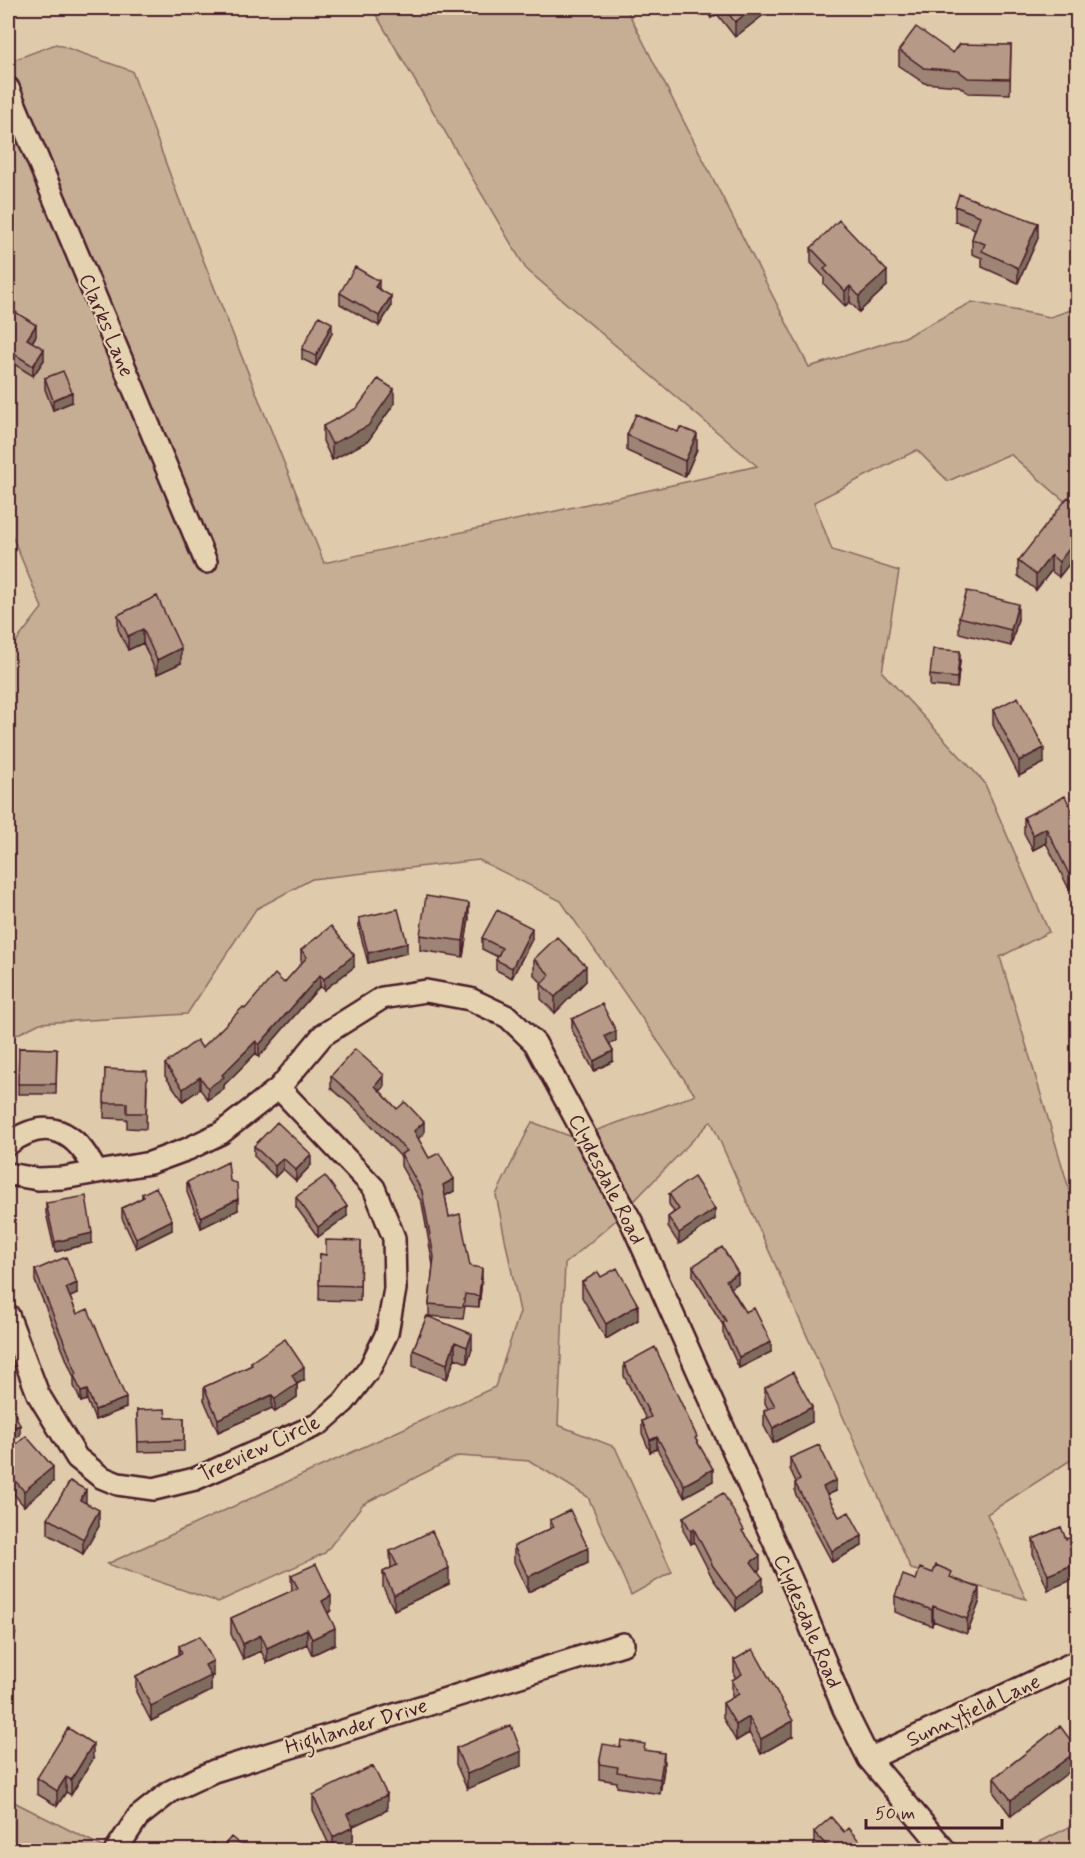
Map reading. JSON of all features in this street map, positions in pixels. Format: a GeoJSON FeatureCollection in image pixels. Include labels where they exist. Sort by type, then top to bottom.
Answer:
{"type":"FeatureCollection","features":[{"type":"Feature","properties":{"kind":"street","name":"Clarks Lane"},"geometry":{"type":"LineString","coordinates":[[8,88],[206,562]]}},
{"type":"Feature","properties":{"kind":"street","name":"Clydesdale Road"},"geometry":{"type":"LineString","coordinates":[[8,1173],[38,1179],[63,1178],[150,1163],[188,1149],[221,1133],[279,1088],[323,1035],[382,998],[426,991],[470,999],[508,1017],[535,1043],[632,1223],[797,1593],[844,1709],[869,1759],[945,1851]]}},
{"type":"Feature","properties":{"kind":"street","name":"Treeview Circle"},"geometry":{"type":"LineString","coordinates":[[8,1315],[38,1394],[77,1458],[101,1477],[118,1485],[154,1489],[195,1479],[320,1424],[344,1402],[370,1368],[387,1333],[395,1289],[394,1238],[374,1188],[279,1088]]}},
{"type":"Feature","properties":{"kind":"street"},"geometry":{"type":"LineString","coordinates":[[8,1144],[22,1133],[45,1129],[65,1133],[84,1148],[96,1172]]}},
{"type":"Feature","properties":{"kind":"street","name":"Highlander Drive"},"geometry":{"type":"LineString","coordinates":[[116,1851],[138,1817],[171,1791],[214,1771],[623,1644]]}},
{"type":"Feature","properties":{"kind":"street","name":"Sunnyfield Lane"},"geometry":{"type":"LineString","coordinates":[[869,1759],[1077,1661]]}},
{"type":"Feature","properties":{"kind":"shaded area"},"geometry":{"type":"Polygon","coordinates":[[[372,8],[626,8],[809,367],[905,337],[972,302],[1050,317],[1077,308],[1077,512],[1010,454],[948,481],[917,450],[814,502],[832,550],[899,571],[882,672],[984,782],[1049,932],[1000,957],[1078,1219],[1077,1456],[987,1514],[1026,1599],[911,1569],[711,1121],[616,1220],[565,1264],[558,1425],[615,1447],[672,1572],[631,1595],[588,1497],[530,1461],[458,1456],[363,1504],[325,1553],[218,1602],[107,1564],[495,1387],[520,1312],[496,1195],[532,1122],[575,1138],[695,1095],[561,901],[479,860],[312,879],[256,909],[187,1014],[40,1023],[8,1039],[8,652],[42,608],[8,526],[8,62],[56,44],[132,71],[179,199],[324,563],[757,466],[526,269],[372,8]]]}},
{"type":"Feature","properties":{"kind":"shaded area"},"geometry":{"type":"Polygon","coordinates":[[[8,1799],[109,1850],[8,1850],[8,1799]]]}},
{"type":"Feature","properties":{"kind":"shaded area"},"geometry":{"type":"Polygon","coordinates":[[[1077,1823],[1077,1838],[1058,1850],[1024,1850],[1077,1823]]]}},
{"type":"Feature","properties":{"kind":"building"},"geometry":{"type":"Polygon","coordinates":[[[724,8],[753,8],[735,22],[724,8]]]}},
{"type":"Feature","properties":{"kind":"building"},"geometry":{"type":"Polygon","coordinates":[[[916,27],[953,53],[960,44],[1011,45],[1010,79],[968,78],[959,71],[924,68],[899,50],[916,27]]]}},
{"type":"Feature","properties":{"kind":"building"},"geometry":{"type":"Polygon","coordinates":[[[959,194],[1038,223],[1018,268],[982,251],[985,244],[972,239],[980,216],[955,206],[959,194]]]}},
{"type":"Feature","properties":{"kind":"building"},"geometry":{"type":"Polygon","coordinates":[[[839,220],[887,271],[859,296],[850,286],[845,291],[824,269],[828,266],[811,248],[839,220]]]}},
{"type":"Feature","properties":{"kind":"building"},"geometry":{"type":"Polygon","coordinates":[[[355,267],[379,281],[375,287],[391,296],[379,316],[340,293],[355,267]]]}},
{"type":"Feature","properties":{"kind":"building"},"geometry":{"type":"Polygon","coordinates":[[[9,308],[36,325],[27,339],[44,349],[33,366],[8,350],[8,341],[12,334],[8,331],[9,308]]]}},
{"type":"Feature","properties":{"kind":"building"},"geometry":{"type":"Polygon","coordinates":[[[319,316],[332,323],[316,356],[302,349],[319,316]]]}},
{"type":"Feature","properties":{"kind":"building"},"geometry":{"type":"Polygon","coordinates":[[[63,371],[72,392],[53,400],[45,378],[63,371]]]}},
{"type":"Feature","properties":{"kind":"building"},"geometry":{"type":"Polygon","coordinates":[[[378,379],[394,389],[368,426],[332,444],[323,426],[357,408],[378,379]]]}},
{"type":"Feature","properties":{"kind":"building"},"geometry":{"type":"Polygon","coordinates":[[[636,414],[678,432],[680,427],[697,434],[685,461],[627,435],[636,414]]]}},
{"type":"Feature","properties":{"kind":"building"},"geometry":{"type":"Polygon","coordinates":[[[1068,497],[1077,504],[1077,530],[1073,537],[1076,540],[1059,562],[1051,555],[1036,575],[1018,561],[1068,497]]]}},
{"type":"Feature","properties":{"kind":"building"},"geometry":{"type":"Polygon","coordinates":[[[967,591],[1018,604],[1011,630],[959,617],[967,591]]]}},
{"type":"Feature","properties":{"kind":"building"},"geometry":{"type":"Polygon","coordinates":[[[157,596],[181,648],[157,660],[143,629],[128,636],[118,615],[157,596]]]}},
{"type":"Feature","properties":{"kind":"building"},"geometry":{"type":"Polygon","coordinates":[[[933,649],[960,651],[957,678],[930,675],[933,649]]]}},
{"type":"Feature","properties":{"kind":"building"},"geometry":{"type":"Polygon","coordinates":[[[1018,697],[1044,748],[1019,761],[993,710],[1018,697]]]}},
{"type":"Feature","properties":{"kind":"building"},"geometry":{"type":"Polygon","coordinates":[[[1065,796],[1077,821],[1077,870],[1069,874],[1046,828],[1033,835],[1024,817],[1065,796]]]}},
{"type":"Feature","properties":{"kind":"building"},"geometry":{"type":"Polygon","coordinates":[[[426,896],[469,903],[463,941],[420,935],[426,896]]]}},
{"type":"Feature","properties":{"kind":"building"},"geometry":{"type":"Polygon","coordinates":[[[398,909],[407,943],[368,953],[359,918],[398,909]]]}},
{"type":"Feature","properties":{"kind":"building"},"geometry":{"type":"Polygon","coordinates":[[[497,910],[532,928],[512,968],[496,960],[502,948],[482,938],[497,910]]]}},
{"type":"Feature","properties":{"kind":"building"},"geometry":{"type":"Polygon","coordinates":[[[331,926],[354,955],[324,979],[320,975],[259,1045],[256,1041],[222,1075],[224,1077],[208,1088],[200,1077],[183,1089],[165,1064],[197,1040],[202,1048],[243,1007],[245,1009],[275,974],[284,983],[307,957],[301,950],[331,926]]]}},
{"type":"Feature","properties":{"kind":"building"},"geometry":{"type":"Polygon","coordinates":[[[557,937],[586,966],[555,997],[541,984],[550,975],[534,959],[557,937]]]}},
{"type":"Feature","properties":{"kind":"building"},"geometry":{"type":"Polygon","coordinates":[[[602,1004],[616,1031],[605,1036],[613,1051],[594,1061],[572,1019],[602,1004]]]}},
{"type":"Feature","properties":{"kind":"building"},"geometry":{"type":"Polygon","coordinates":[[[19,1048],[57,1049],[56,1084],[18,1084],[19,1048]]]}},
{"type":"Feature","properties":{"kind":"building"},"geometry":{"type":"Polygon","coordinates":[[[355,1049],[384,1075],[375,1086],[397,1109],[405,1102],[424,1122],[414,1131],[429,1158],[439,1153],[454,1179],[443,1185],[449,1217],[460,1214],[470,1266],[482,1268],[479,1296],[465,1294],[463,1307],[429,1304],[434,1257],[422,1191],[401,1154],[407,1151],[360,1102],[331,1076],[355,1049]]]}},
{"type":"Feature","properties":{"kind":"building"},"geometry":{"type":"Polygon","coordinates":[[[105,1069],[147,1071],[146,1113],[127,1113],[127,1103],[104,1103],[105,1069]]]}},
{"type":"Feature","properties":{"kind":"building"},"geometry":{"type":"Polygon","coordinates":[[[277,1122],[311,1154],[296,1170],[283,1158],[275,1166],[254,1146],[277,1122]]]}},
{"type":"Feature","properties":{"kind":"building"},"geometry":{"type":"Polygon","coordinates":[[[228,1162],[230,1181],[237,1183],[238,1199],[201,1217],[187,1182],[228,1162]]]}},
{"type":"Feature","properties":{"kind":"building"},"geometry":{"type":"Polygon","coordinates":[[[325,1176],[347,1206],[318,1227],[296,1197],[325,1176]]]}},
{"type":"Feature","properties":{"kind":"building"},"geometry":{"type":"Polygon","coordinates":[[[694,1177],[715,1209],[679,1233],[668,1217],[679,1209],[669,1194],[694,1177]]]}},
{"type":"Feature","properties":{"kind":"building"},"geometry":{"type":"Polygon","coordinates":[[[156,1187],[172,1220],[136,1238],[122,1208],[144,1197],[142,1194],[156,1187]]]}},
{"type":"Feature","properties":{"kind":"building"},"geometry":{"type":"Polygon","coordinates":[[[86,1196],[92,1233],[55,1242],[46,1203],[86,1196]]]}},
{"type":"Feature","properties":{"kind":"building"},"geometry":{"type":"Polygon","coordinates":[[[326,1240],[361,1241],[360,1286],[319,1285],[320,1254],[326,1255],[326,1240]]]}},
{"type":"Feature","properties":{"kind":"building"},"geometry":{"type":"Polygon","coordinates":[[[722,1247],[738,1273],[726,1280],[745,1312],[754,1308],[771,1342],[739,1357],[723,1323],[726,1321],[693,1266],[722,1247]]]}},
{"type":"Feature","properties":{"kind":"building"},"geometry":{"type":"Polygon","coordinates":[[[66,1257],[77,1283],[66,1288],[77,1314],[88,1309],[126,1398],[95,1410],[87,1390],[81,1392],[74,1375],[77,1374],[35,1270],[66,1257]]]}},
{"type":"Feature","properties":{"kind":"building"},"geometry":{"type":"Polygon","coordinates":[[[617,1268],[638,1305],[606,1324],[582,1282],[598,1272],[601,1277],[617,1268]]]}},
{"type":"Feature","properties":{"kind":"building"},"geometry":{"type":"Polygon","coordinates":[[[427,1316],[472,1334],[467,1347],[455,1342],[447,1364],[413,1350],[427,1316]]]}},
{"type":"Feature","properties":{"kind":"building"},"geometry":{"type":"Polygon","coordinates":[[[285,1339],[304,1367],[292,1375],[297,1384],[275,1399],[272,1395],[218,1419],[204,1387],[252,1365],[251,1362],[285,1339]]]}},
{"type":"Feature","properties":{"kind":"building"},"geometry":{"type":"Polygon","coordinates":[[[655,1347],[697,1437],[695,1438],[713,1469],[684,1485],[657,1437],[650,1440],[642,1421],[651,1417],[624,1364],[655,1347]]]}},
{"type":"Feature","properties":{"kind":"building"},"geometry":{"type":"Polygon","coordinates":[[[793,1372],[812,1407],[773,1428],[764,1411],[775,1406],[765,1388],[793,1372]]]}},
{"type":"Feature","properties":{"kind":"building"},"geometry":{"type":"Polygon","coordinates":[[[8,1397],[20,1425],[8,1430],[8,1397]]]}},
{"type":"Feature","properties":{"kind":"building"},"geometry":{"type":"Polygon","coordinates":[[[165,1409],[166,1418],[184,1418],[184,1440],[138,1442],[137,1410],[165,1409]]]}},
{"type":"Feature","properties":{"kind":"building"},"geometry":{"type":"Polygon","coordinates":[[[26,1436],[53,1467],[24,1491],[12,1477],[8,1481],[8,1456],[13,1451],[11,1449],[26,1436]]]}},
{"type":"Feature","properties":{"kind":"building"},"geometry":{"type":"Polygon","coordinates":[[[819,1445],[836,1480],[823,1487],[839,1517],[849,1512],[862,1536],[832,1551],[795,1483],[800,1480],[790,1458],[819,1445]]]}},
{"type":"Feature","properties":{"kind":"building"},"geometry":{"type":"Polygon","coordinates":[[[70,1481],[86,1490],[80,1500],[99,1510],[83,1539],[48,1518],[70,1481]]]}},
{"type":"Feature","properties":{"kind":"building"},"geometry":{"type":"Polygon","coordinates":[[[723,1493],[744,1530],[742,1531],[760,1556],[751,1562],[763,1578],[736,1598],[713,1566],[694,1529],[691,1531],[683,1517],[723,1493]]]}},
{"type":"Feature","properties":{"kind":"building"},"geometry":{"type":"Polygon","coordinates":[[[570,1510],[588,1548],[528,1577],[514,1546],[554,1527],[550,1520],[570,1510]]]}},
{"type":"Feature","properties":{"kind":"building"},"geometry":{"type":"Polygon","coordinates":[[[1061,1527],[1066,1539],[1077,1535],[1077,1563],[1048,1575],[1033,1539],[1061,1527]]]}},
{"type":"Feature","properties":{"kind":"building"},"geometry":{"type":"Polygon","coordinates":[[[432,1531],[449,1568],[394,1595],[383,1572],[397,1565],[390,1551],[432,1531]]]}},
{"type":"Feature","properties":{"kind":"building"},"geometry":{"type":"Polygon","coordinates":[[[316,1564],[331,1596],[322,1601],[335,1628],[312,1639],[307,1629],[267,1648],[261,1635],[243,1644],[231,1618],[298,1588],[291,1575],[316,1564]]]}},
{"type":"Feature","properties":{"kind":"building"},"geometry":{"type":"Polygon","coordinates":[[[936,1565],[952,1572],[950,1577],[979,1588],[967,1619],[933,1606],[932,1610],[895,1596],[903,1575],[916,1580],[920,1568],[933,1573],[936,1565]]]}},
{"type":"Feature","properties":{"kind":"building"},"geometry":{"type":"Polygon","coordinates":[[[200,1636],[213,1661],[205,1665],[211,1676],[151,1706],[136,1676],[182,1653],[179,1646],[200,1636]]]}},
{"type":"Feature","properties":{"kind":"building"},"geometry":{"type":"Polygon","coordinates":[[[753,1649],[793,1721],[761,1739],[749,1717],[736,1725],[723,1703],[739,1694],[732,1680],[742,1674],[734,1660],[753,1649]]]}},
{"type":"Feature","properties":{"kind":"building"},"geometry":{"type":"Polygon","coordinates":[[[511,1725],[521,1751],[467,1774],[456,1748],[511,1725]]]}},
{"type":"Feature","properties":{"kind":"building"},"geometry":{"type":"Polygon","coordinates":[[[1060,1726],[1077,1751],[1011,1800],[994,1778],[1060,1726]]]}},
{"type":"Feature","properties":{"kind":"building"},"geometry":{"type":"Polygon","coordinates":[[[68,1728],[93,1744],[71,1780],[66,1777],[57,1791],[37,1778],[68,1728]]]}},
{"type":"Feature","properties":{"kind":"building"},"geometry":{"type":"Polygon","coordinates":[[[621,1740],[645,1744],[644,1750],[664,1753],[660,1779],[617,1772],[618,1767],[599,1764],[603,1744],[620,1747],[621,1740]]]}},
{"type":"Feature","properties":{"kind":"building"},"geometry":{"type":"Polygon","coordinates":[[[373,1766],[387,1795],[347,1814],[353,1827],[333,1837],[313,1795],[373,1766]]]}},
{"type":"Feature","properties":{"kind":"building"},"geometry":{"type":"Polygon","coordinates":[[[831,1817],[844,1832],[848,1828],[868,1851],[822,1851],[827,1846],[814,1832],[831,1817]]]}},
{"type":"Feature","properties":{"kind":"building"},"geometry":{"type":"Polygon","coordinates":[[[231,1837],[248,1851],[207,1851],[213,1843],[221,1849],[231,1837]]]}},
{"type":"Feature","properties":{"kind":"waterway"},"geometry":{"type":"LineString","coordinates":[[8,1642],[14,1634]]}}]}
